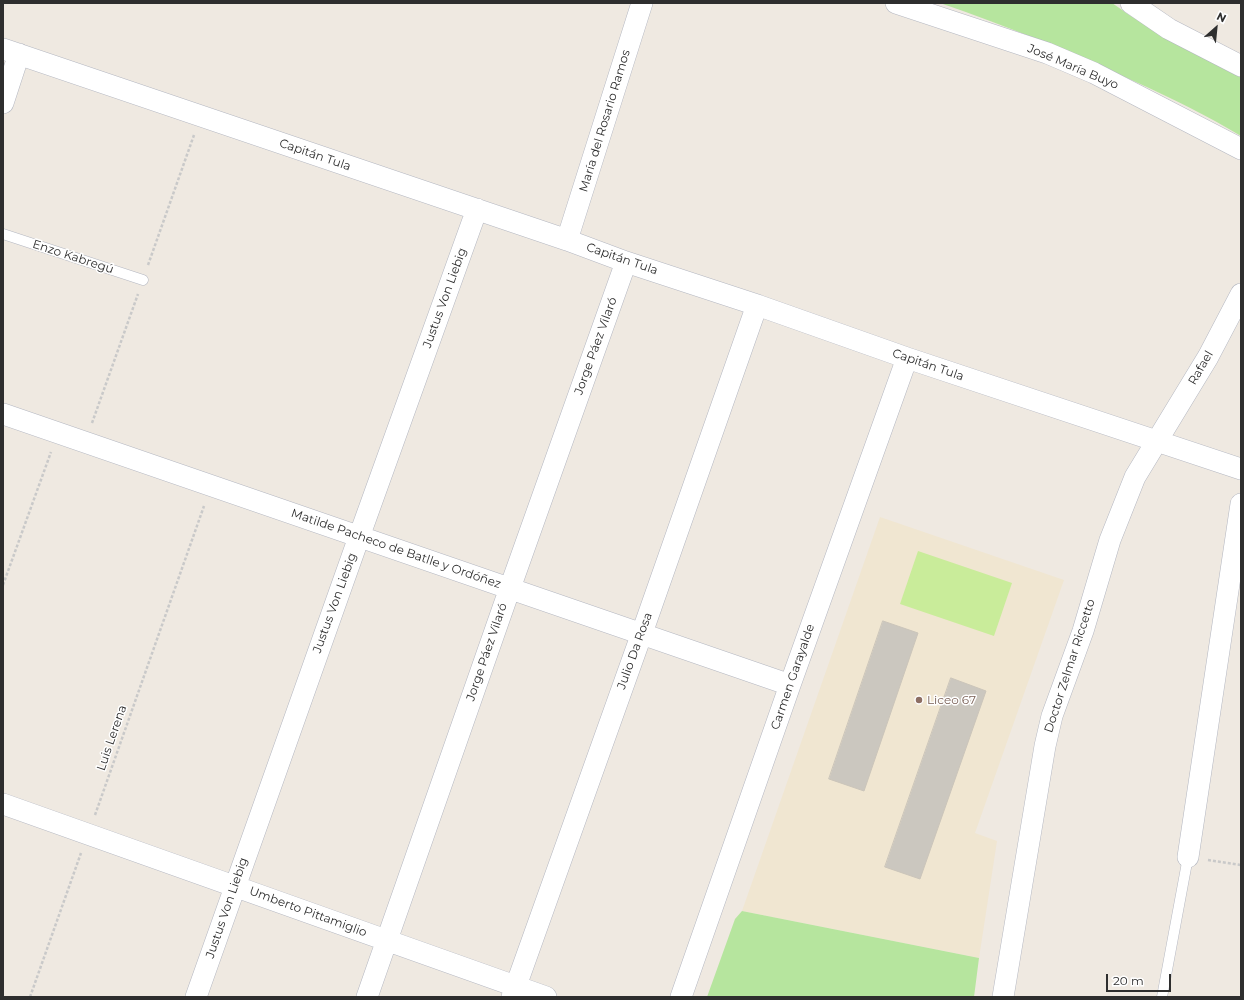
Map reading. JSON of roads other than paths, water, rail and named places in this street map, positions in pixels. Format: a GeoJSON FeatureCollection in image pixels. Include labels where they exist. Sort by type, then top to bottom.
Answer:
{"type":"FeatureCollection","features":[{"type":"Feature","properties":{"kind":"street","name":"María del Rosario Ramos"},"geometry":{"type":"LineString","coordinates":[[567,240],[642,3]]}},
{"type":"Feature","properties":{"kind":"street","name":"José María Buyo"},"geometry":{"type":"LineString","coordinates":[[896,3],[1047,53],[1094,73],[1241,149]]}},
{"type":"Feature","properties":{"kind":"street"},"geometry":{"type":"LineString","coordinates":[[1131,3],[1169,29],[1241,66]]}},
{"type":"Feature","properties":{"kind":"street","name":"Capitán Tula"},"geometry":{"type":"LineString","coordinates":[[11,52],[477,209],[626,262],[757,305],[907,358],[1241,470]]}},
{"type":"Feature","properties":{"kind":"street"},"geometry":{"type":"LineString","coordinates":[[3,103],[11,52]]}},
{"type":"Feature","properties":{"kind":"street","name":"Justus Von Liebig"},"geometry":{"type":"LineString","coordinates":[[196,997],[477,209]]}},
{"type":"Feature","properties":{"kind":"street","name":"Jorge Páez Vilaró"},"geometry":{"type":"LineString","coordinates":[[367,997],[626,262]]}},
{"type":"Feature","properties":{"kind":"street","name":"Rafael"},"geometry":{"type":"LineString","coordinates":[[1158,441],[1208,357],[1241,294]]}},
{"type":"Feature","properties":{"kind":"street","name":"Julio Da Rosa"},"geometry":{"type":"LineString","coordinates":[[513,992],[642,633],[757,305]]}},
{"type":"Feature","properties":{"kind":"street","name":"Carmen Garayalde"},"geometry":{"type":"LineString","coordinates":[[681,997],[790,685],[907,358]]}},
{"type":"Feature","properties":{"kind":"street","name":"Matilde Pacheco de Batlle y Ordóñez"},"geometry":{"type":"LineString","coordinates":[[3,414],[790,685]]}},
{"type":"Feature","properties":{"kind":"street","name":"Doctor Zelmar Riccetto"},"geometry":{"type":"LineString","coordinates":[[1003,997],[1045,746],[1052,716],[1083,630],[1110,540],[1135,477],[1158,441]]}},
{"type":"Feature","properties":{"kind":"street"},"geometry":{"type":"LineString","coordinates":[[1188,857],[1241,504]]}},
{"type":"Feature","properties":{"kind":"street","name":"Umberto Pittamiglio"},"geometry":{"type":"LineString","coordinates":[[3,804],[387,940],[513,992],[546,997]]}},
{"type":"Feature","properties":{"kind":"lane","name":"Enzo Kabregú"},"geometry":{"type":"LineString","coordinates":[[3,234],[143,280]]}},
{"type":"Feature","properties":{"kind":"lane"},"geometry":{"type":"LineString","coordinates":[[1162,997],[1188,857]]}},
{"type":"Feature","properties":{"kind":"place","name":"Liceo 67"},"geometry":{"type":"Point","coordinates":[919,700]}}]}
